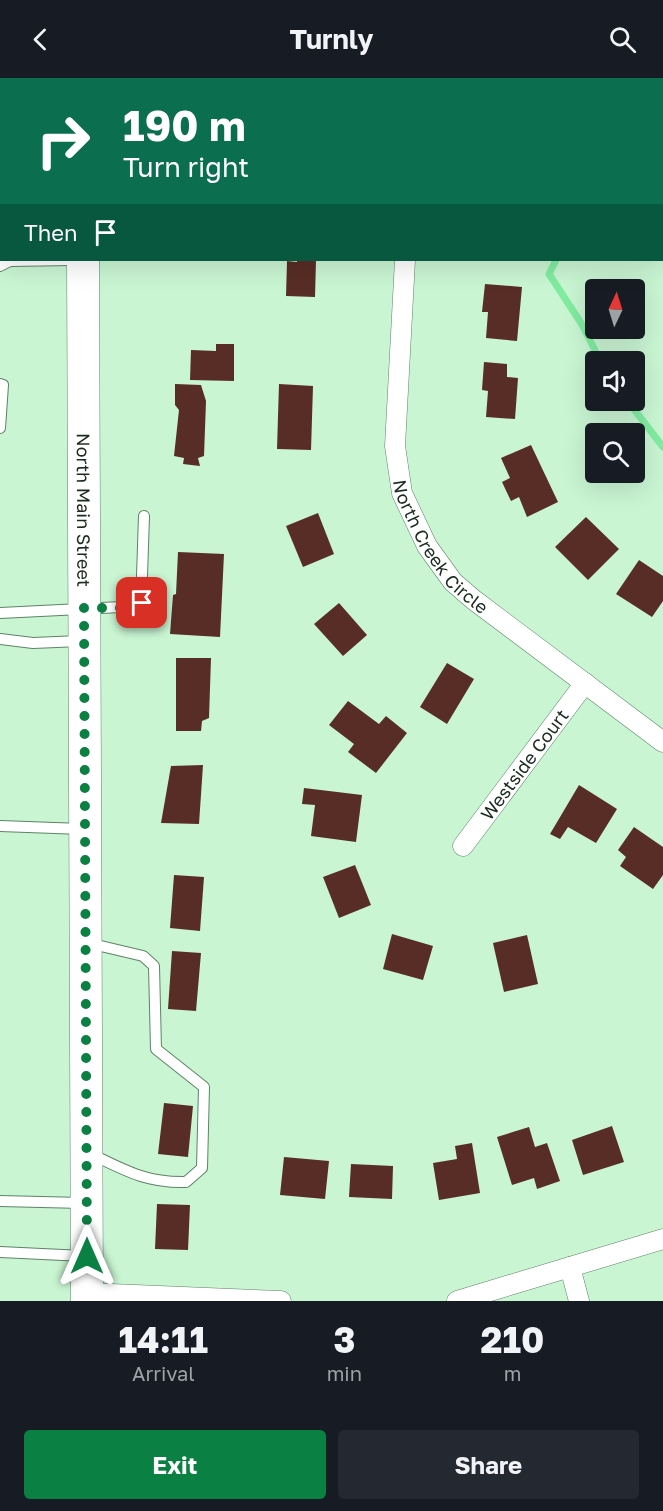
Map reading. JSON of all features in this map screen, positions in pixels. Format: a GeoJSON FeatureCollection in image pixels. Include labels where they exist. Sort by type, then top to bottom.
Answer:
{"type":"FeatureCollection","features":[{"type":"Feature","properties":{"kind":"main road","name":"North Main Street"},"geometry":{"type":"LineString","coordinates":[[83,261],[87,1297]]}},
{"type":"Feature","properties":{"kind":"street","name":"North Creek Circle"},"geometry":{"type":"LineString","coordinates":[[405,261],[395,446],[402,493],[427,546],[453,582],[474,600],[663,742]]}},
{"type":"Feature","properties":{"kind":"street","name":"Westside Court"},"geometry":{"type":"LineString","coordinates":[[463,846],[585,683]]}},
{"type":"Feature","properties":{"kind":"street"},"geometry":{"type":"LineString","coordinates":[[457,1301],[663,1239]]}},
{"type":"Feature","properties":{"kind":"street"},"geometry":{"type":"LineString","coordinates":[[570,1267],[579,1301]]}},
{"type":"Feature","properties":{"kind":"street"},"geometry":{"type":"LineString","coordinates":[[87,1297],[281,1301]]}},
{"type":"Feature","properties":{"kind":"lane"},"geometry":{"type":"LineString","coordinates":[[0,124],[0,137]]}},
{"type":"Feature","properties":{"kind":"lane"},"geometry":{"type":"LineString","coordinates":[[0,384],[3,385],[0,428]]}},
{"type":"Feature","properties":{"kind":"lane"},"geometry":{"type":"LineString","coordinates":[[0,613],[141,606],[144,516]]}},
{"type":"Feature","properties":{"kind":"lane"},"geometry":{"type":"LineString","coordinates":[[0,639],[33,643],[84,640]]}},
{"type":"Feature","properties":{"kind":"lane"},"geometry":{"type":"LineString","coordinates":[[0,826],[85,829]]}},
{"type":"Feature","properties":{"kind":"lane"},"geometry":{"type":"LineString","coordinates":[[86,942],[143,956],[154,966],[156,1049],[204,1087],[202,1167],[186,1182],[163,1183],[132,1174],[86,1152]]}},
{"type":"Feature","properties":{"kind":"lane"},"geometry":{"type":"LineString","coordinates":[[0,1201],[86,1204]]}},
{"type":"Feature","properties":{"kind":"lane"},"geometry":{"type":"LineString","coordinates":[[0,1252],[87,1256]]}},
{"type":"Feature","properties":{"kind":"building"},"geometry":{"type":"Polygon","coordinates":[[[287,261],[316,261],[315,297],[286,296],[287,261]]]}},
{"type":"Feature","properties":{"kind":"building"},"geometry":{"type":"Polygon","coordinates":[[[485,284],[522,287],[517,341],[486,338],[488,312],[482,312],[485,284]]]}},
{"type":"Feature","properties":{"kind":"building"},"geometry":{"type":"Polygon","coordinates":[[[216,344],[234,344],[234,381],[190,380],[191,350],[216,351],[216,344]]]}},
{"type":"Feature","properties":{"kind":"building"},"geometry":{"type":"Polygon","coordinates":[[[484,362],[507,364],[507,377],[518,378],[515,419],[486,417],[488,391],[482,390],[484,362]]]}},
{"type":"Feature","properties":{"kind":"building"},"geometry":{"type":"Polygon","coordinates":[[[175,384],[201,385],[206,401],[204,456],[198,458],[200,466],[183,464],[184,458],[174,456],[179,410],[175,405],[175,384]]]}},
{"type":"Feature","properties":{"kind":"building"},"geometry":{"type":"Polygon","coordinates":[[[279,384],[313,386],[311,450],[277,449],[279,384]]]}},
{"type":"Feature","properties":{"kind":"building"},"geometry":{"type":"Polygon","coordinates":[[[531,445],[558,502],[527,517],[519,497],[511,501],[502,482],[510,478],[501,458],[531,445]]]}},
{"type":"Feature","properties":{"kind":"building"},"geometry":{"type":"Polygon","coordinates":[[[318,513],[334,554],[303,567],[286,526],[318,513]]]}},
{"type":"Feature","properties":{"kind":"building"},"geometry":{"type":"Polygon","coordinates":[[[586,517],[619,549],[588,580],[555,547],[586,517]]]}},
{"type":"Feature","properties":{"kind":"building"},"geometry":{"type":"Polygon","coordinates":[[[178,552],[224,554],[220,637],[170,634],[173,595],[176,594],[178,552]]]}},
{"type":"Feature","properties":{"kind":"building"},"geometry":{"type":"Polygon","coordinates":[[[639,560],[663,576],[663,601],[652,617],[616,594],[639,560]]]}},
{"type":"Feature","properties":{"kind":"building"},"geometry":{"type":"Polygon","coordinates":[[[339,603],[367,635],[343,656],[314,624],[339,603]]]}},
{"type":"Feature","properties":{"kind":"building"},"geometry":{"type":"Polygon","coordinates":[[[176,658],[211,658],[209,718],[202,721],[201,731],[176,731],[176,658]]]}},
{"type":"Feature","properties":{"kind":"building"},"geometry":{"type":"Polygon","coordinates":[[[447,663],[474,679],[447,724],[420,707],[447,663]]]}},
{"type":"Feature","properties":{"kind":"building"},"geometry":{"type":"Polygon","coordinates":[[[348,701],[379,724],[386,716],[407,733],[376,773],[348,752],[354,744],[329,725],[348,701]]]}},
{"type":"Feature","properties":{"kind":"building"},"geometry":{"type":"Polygon","coordinates":[[[203,765],[199,824],[161,823],[171,766],[203,765]]]}},
{"type":"Feature","properties":{"kind":"building"},"geometry":{"type":"Polygon","coordinates":[[[579,785],[617,809],[596,843],[568,827],[560,839],[550,834],[579,785]]]}},
{"type":"Feature","properties":{"kind":"building"},"geometry":{"type":"Polygon","coordinates":[[[304,788],[362,795],[356,842],[311,836],[315,805],[302,804],[304,788]]]}},
{"type":"Feature","properties":{"kind":"building"},"geometry":{"type":"Polygon","coordinates":[[[634,827],[663,847],[663,875],[653,889],[620,866],[626,857],[618,850],[634,827]]]}},
{"type":"Feature","properties":{"kind":"building"},"geometry":{"type":"Polygon","coordinates":[[[355,865],[371,905],[339,918],[323,877],[355,865]]]}},
{"type":"Feature","properties":{"kind":"building"},"geometry":{"type":"Polygon","coordinates":[[[174,875],[204,877],[200,931],[170,928],[174,875]]]}},
{"type":"Feature","properties":{"kind":"building"},"geometry":{"type":"Polygon","coordinates":[[[392,934],[433,946],[423,980],[383,969],[392,934]]]}},
{"type":"Feature","properties":{"kind":"building"},"geometry":{"type":"Polygon","coordinates":[[[527,935],[538,984],[504,992],[493,943],[527,935]]]}},
{"type":"Feature","properties":{"kind":"building"},"geometry":{"type":"Polygon","coordinates":[[[172,951],[201,953],[196,1011],[168,1009],[172,951]]]}},
{"type":"Feature","properties":{"kind":"building"},"geometry":{"type":"Polygon","coordinates":[[[164,1103],[193,1106],[188,1157],[158,1154],[164,1103]]]}},
{"type":"Feature","properties":{"kind":"building"},"geometry":{"type":"Polygon","coordinates":[[[612,1126],[624,1162],[583,1175],[572,1140],[612,1126]]]}},
{"type":"Feature","properties":{"kind":"building"},"geometry":{"type":"Polygon","coordinates":[[[529,1127],[535,1147],[547,1143],[560,1181],[537,1189],[534,1178],[512,1185],[497,1137],[529,1127]]]}},
{"type":"Feature","properties":{"kind":"building"},"geometry":{"type":"Polygon","coordinates":[[[472,1143],[480,1193],[439,1200],[433,1163],[457,1159],[455,1146],[472,1143]]]}},
{"type":"Feature","properties":{"kind":"building"},"geometry":{"type":"Polygon","coordinates":[[[284,1157],[329,1161],[325,1199],[280,1195],[284,1157]]]}},
{"type":"Feature","properties":{"kind":"building"},"geometry":{"type":"Polygon","coordinates":[[[351,1164],[393,1166],[392,1199],[349,1197],[351,1164]]]}},
{"type":"Feature","properties":{"kind":"building"},"geometry":{"type":"Polygon","coordinates":[[[157,1204],[190,1205],[188,1250],[155,1249],[157,1204]]]}},
{"type":"Feature","properties":{"kind":"waterway"},"geometry":{"type":"LineString","coordinates":[[556,261],[549,274],[581,323],[595,351]]}},
{"type":"Feature","properties":{"kind":"waterway"},"geometry":{"type":"LineString","coordinates":[[635,411],[663,447]]}},
{"type":"Feature","properties":{"kind":"route"},"geometry":{"type":"LineString","coordinates":[[87,1256],[84,608],[137,608],[142,603]]}}]}
